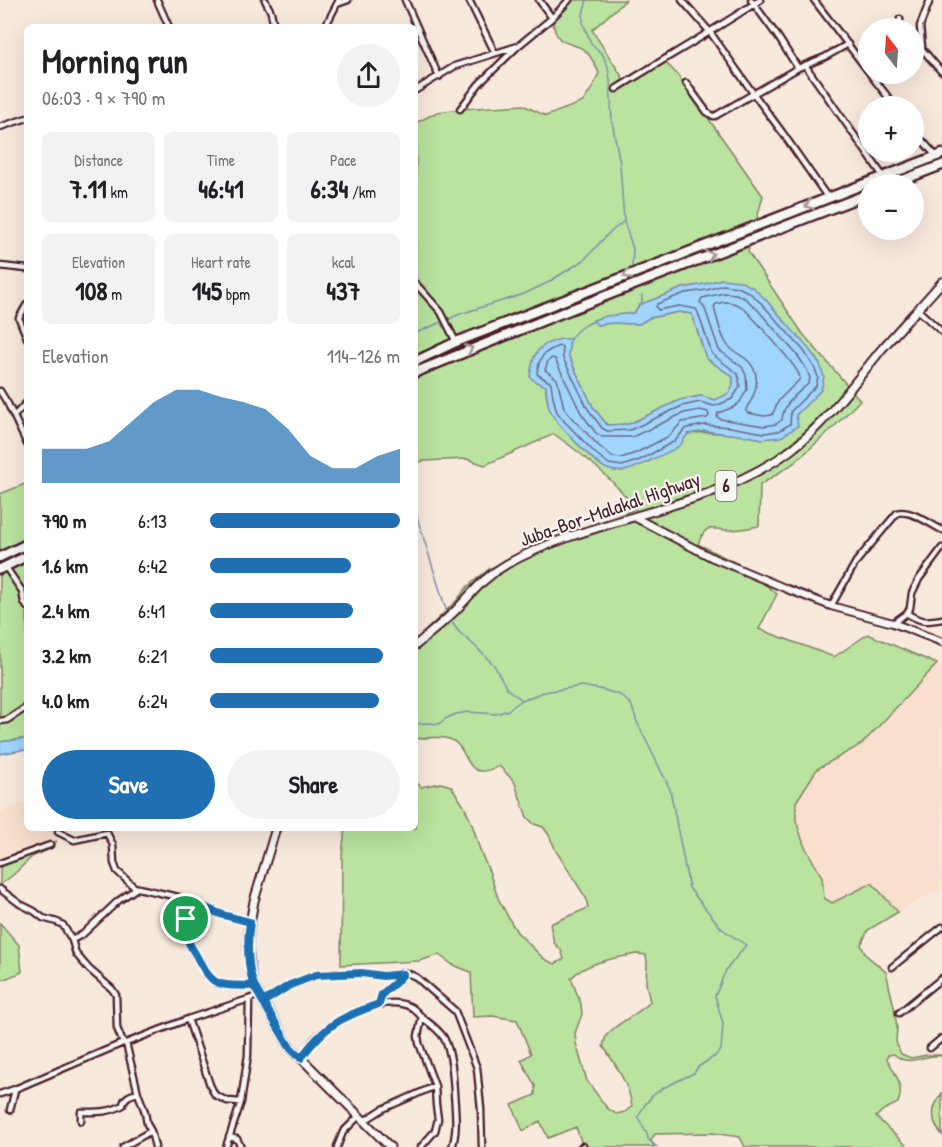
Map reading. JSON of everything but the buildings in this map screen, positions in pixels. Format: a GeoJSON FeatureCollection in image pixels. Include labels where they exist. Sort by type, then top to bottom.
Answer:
{"type":"FeatureCollection","features":[{"type":"Feature","properties":{"kind":"highway"},"geometry":{"type":"LineString","coordinates":[[891,174],[939,155]]}},
{"type":"Feature","properties":{"kind":"highway"},"geometry":{"type":"LineString","coordinates":[[918,174],[942,165]]}},
{"type":"Feature","properties":{"kind":"highway"},"geometry":{"type":"LineString","coordinates":[[418,360],[456,342],[858,187]]}},
{"type":"Feature","properties":{"kind":"highway"},"geometry":{"type":"LineString","coordinates":[[418,371],[858,198]]}},
{"type":"Feature","properties":{"kind":"highway"},"geometry":{"type":"LineString","coordinates":[[0,557],[24,545]]}},
{"type":"Feature","properties":{"kind":"highway"},"geometry":{"type":"LineString","coordinates":[[3,568],[24,558]]}},
{"type":"Feature","properties":{"kind":"main road","name":"Juba-Bor-Malakal Highway"},"geometry":{"type":"LineString","coordinates":[[418,643],[457,609],[475,587],[506,565],[551,544],[601,526],[677,504],[732,484],[781,457],[824,419],[887,343],[942,282]]}},
{"type":"Feature","properties":{"kind":"main road"},"geometry":{"type":"LineString","coordinates":[[275,831],[250,922],[248,947],[254,986],[289,1046],[390,1147]]}},
{"type":"Feature","properties":{"kind":"street"},"geometry":{"type":"LineString","coordinates":[[157,0],[169,24]]}},
{"type":"Feature","properties":{"kind":"street"},"geometry":{"type":"LineString","coordinates":[[265,0],[273,24]]}},
{"type":"Feature","properties":{"kind":"street"},"geometry":{"type":"LineString","coordinates":[[327,24],[338,2],[348,0]]}},
{"type":"Feature","properties":{"kind":"street"},"geometry":{"type":"LineString","coordinates":[[405,0],[416,24]]}},
{"type":"Feature","properties":{"kind":"street"},"geometry":{"type":"LineString","coordinates":[[469,0],[495,52]]}},
{"type":"Feature","properties":{"kind":"street"},"geometry":{"type":"LineString","coordinates":[[539,0],[552,18]]}},
{"type":"Feature","properties":{"kind":"street"},"geometry":{"type":"LineString","coordinates":[[460,108],[478,84],[569,0]]}},
{"type":"Feature","properties":{"kind":"street"},"geometry":{"type":"LineString","coordinates":[[682,0],[710,32],[828,198]]}},
{"type":"Feature","properties":{"kind":"street"},"geometry":{"type":"LineString","coordinates":[[616,89],[710,32],[752,2],[760,0]]}},
{"type":"Feature","properties":{"kind":"street"},"geometry":{"type":"LineString","coordinates":[[814,0],[858,57]]}},
{"type":"Feature","properties":{"kind":"street"},"geometry":{"type":"LineString","coordinates":[[923,18],[930,0]]}},
{"type":"Feature","properties":{"kind":"street"},"geometry":{"type":"LineString","coordinates":[[752,2],[798,68]]}},
{"type":"Feature","properties":{"kind":"street"},"geometry":{"type":"LineString","coordinates":[[418,29],[439,76]]}},
{"type":"Feature","properties":{"kind":"street"},"geometry":{"type":"LineString","coordinates":[[686,83],[707,112],[713,116],[798,68],[848,44]]}},
{"type":"Feature","properties":{"kind":"street"},"geometry":{"type":"LineString","coordinates":[[418,89],[455,66],[518,46]]}},
{"type":"Feature","properties":{"kind":"street"},"geometry":{"type":"LineString","coordinates":[[924,50],[942,72]]}},
{"type":"Feature","properties":{"kind":"street"},"geometry":{"type":"LineString","coordinates":[[805,65],[881,174]]}},
{"type":"Feature","properties":{"kind":"street"},"geometry":{"type":"LineString","coordinates":[[878,84],[887,96]]}},
{"type":"Feature","properties":{"kind":"street"},"geometry":{"type":"LineString","coordinates":[[0,127],[24,119]]}},
{"type":"Feature","properties":{"kind":"street"},"geometry":{"type":"LineString","coordinates":[[924,140],[939,155]]}},
{"type":"Feature","properties":{"kind":"street"},"geometry":{"type":"LineString","coordinates":[[0,266],[24,269]]}},
{"type":"Feature","properties":{"kind":"street"},"geometry":{"type":"LineString","coordinates":[[418,286],[441,312],[456,342]]}},
{"type":"Feature","properties":{"kind":"street"},"geometry":{"type":"LineString","coordinates":[[24,309],[19,318],[24,331]]}},
{"type":"Feature","properties":{"kind":"street"},"geometry":{"type":"LineString","coordinates":[[918,310],[942,333]]}},
{"type":"Feature","properties":{"kind":"street"},"geometry":{"type":"LineString","coordinates":[[0,391],[24,438]]}},
{"type":"Feature","properties":{"kind":"street"},"geometry":{"type":"LineString","coordinates":[[14,417],[24,405]]}},
{"type":"Feature","properties":{"kind":"street"},"geometry":{"type":"LineString","coordinates":[[831,606],[856,562],[897,513],[908,512],[942,530]]}},
{"type":"Feature","properties":{"kind":"street"},"geometry":{"type":"LineString","coordinates":[[634,517],[713,558],[787,589],[831,606],[893,623],[942,642]]}},
{"type":"Feature","properties":{"kind":"street"},"geometry":{"type":"LineString","coordinates":[[893,623],[906,614],[910,608],[912,593],[919,579],[942,548]]}},
{"type":"Feature","properties":{"kind":"street"},"geometry":{"type":"LineString","coordinates":[[3,568],[22,591],[24,602]]}},
{"type":"Feature","properties":{"kind":"street"},"geometry":{"type":"LineString","coordinates":[[906,614],[926,622],[942,619]]}},
{"type":"Feature","properties":{"kind":"street"},"geometry":{"type":"LineString","coordinates":[[0,721],[7,720],[24,709]]}},
{"type":"Feature","properties":{"kind":"street"},"geometry":{"type":"LineString","coordinates":[[58,832],[74,840],[107,833],[113,845],[117,871],[137,888],[184,899],[223,915],[250,922]]}},
{"type":"Feature","properties":{"kind":"street"},"geometry":{"type":"LineString","coordinates":[[0,863],[50,845]]}},
{"type":"Feature","properties":{"kind":"street"},"geometry":{"type":"LineString","coordinates":[[72,940],[83,934],[118,901],[137,888]]}},
{"type":"Feature","properties":{"kind":"street"},"geometry":{"type":"LineString","coordinates":[[0,889],[43,918],[63,925],[72,940],[76,954],[89,969],[112,988],[116,995],[117,1028],[124,1043],[155,1147]]}},
{"type":"Feature","properties":{"kind":"street"},"geometry":{"type":"LineString","coordinates":[[184,899],[182,907],[188,940],[209,977],[223,985],[254,986]]}},
{"type":"Feature","properties":{"kind":"street"},"geometry":{"type":"LineString","coordinates":[[892,967],[942,927]]}},
{"type":"Feature","properties":{"kind":"street"},"geometry":{"type":"LineString","coordinates":[[0,1094],[124,1043],[188,1019],[249,999],[261,998],[316,975],[362,973],[383,976],[407,973],[455,1011],[477,1068],[482,1109],[482,1147]]}},
{"type":"Feature","properties":{"kind":"street"},"geometry":{"type":"LineString","coordinates":[[379,1004],[382,994],[403,974]]}},
{"type":"Feature","properties":{"kind":"street"},"geometry":{"type":"LineString","coordinates":[[899,1013],[942,978]]}},
{"type":"Feature","properties":{"kind":"street"},"geometry":{"type":"LineString","coordinates":[[226,1147],[241,1102],[249,1037],[249,999]]}},
{"type":"Feature","properties":{"kind":"street"},"geometry":{"type":"LineString","coordinates":[[301,1058],[314,1040],[347,1016],[379,1004],[399,1004],[411,1007],[438,1029],[449,1053],[453,1072],[456,1128],[452,1147]]}},
{"type":"Feature","properties":{"kind":"street"},"geometry":{"type":"LineString","coordinates":[[421,1147],[435,1131],[438,1119],[435,1086],[419,1043],[422,1017]]}},
{"type":"Feature","properties":{"kind":"street"},"geometry":{"type":"LineString","coordinates":[[188,1019],[215,1095],[227,1101],[241,1102]]}},
{"type":"Feature","properties":{"kind":"street"},"geometry":{"type":"LineString","coordinates":[[930,1048],[942,1038]]}},
{"type":"Feature","properties":{"kind":"street"},"geometry":{"type":"LineString","coordinates":[[337,1147],[343,1132],[362,1118],[435,1086]]}},
{"type":"Feature","properties":{"kind":"street"},"geometry":{"type":"LineString","coordinates":[[10,1110],[15,1089]]}},
{"type":"Feature","properties":{"kind":"street"},"geometry":{"type":"LineString","coordinates":[[81,1121],[81,1113],[119,1108],[128,1096],[138,1093]]}},
{"type":"Feature","properties":{"kind":"street"},"geometry":{"type":"LineString","coordinates":[[123,1147],[151,1131]]}},
{"type":"Feature","properties":{"kind":"street"},"geometry":{"type":"LineString","coordinates":[[229,1137],[237,1139],[241,1147]]}},
{"type":"Feature","properties":{"kind":"shaded area"},"geometry":{"type":"Polygon","coordinates":[[[937,664],[942,669],[942,888],[898,912],[872,883],[832,903],[824,898],[822,877],[804,845],[796,821],[796,802],[817,769],[862,744],[937,664]]]}},
{"type":"Feature","properties":{"kind":"shaded area"},"geometry":{"type":"Polygon","coordinates":[[[24,803],[24,831],[53,831],[57,841],[0,862],[0,812],[24,803]]]}},
{"type":"Feature","properties":{"kind":"green space"},"geometry":{"type":"Polygon","coordinates":[[[570,0],[626,0],[592,30],[628,86],[662,59],[677,74],[763,196],[748,252],[803,334],[860,400],[794,463],[760,485],[759,526],[733,530],[709,529],[706,530],[698,544],[742,566],[777,594],[759,629],[834,657],[868,634],[937,664],[862,744],[817,769],[796,802],[796,821],[804,845],[822,877],[824,898],[832,903],[872,883],[898,912],[868,930],[861,945],[866,955],[886,972],[897,1028],[896,1042],[901,1054],[911,1058],[942,1055],[905,1060],[894,1054],[888,1055],[887,1059],[900,1085],[900,1097],[898,1103],[883,1110],[876,1117],[908,1147],[745,1147],[740,1137],[712,1133],[655,1134],[651,1140],[654,1147],[583,1147],[576,1127],[548,1138],[540,1121],[523,1131],[512,1105],[535,1095],[535,1086],[521,1060],[531,1054],[517,1020],[492,1016],[473,1017],[471,972],[453,965],[439,955],[419,961],[341,965],[342,856],[345,831],[418,831],[418,784],[421,787],[441,783],[451,786],[472,824],[498,898],[512,924],[517,932],[546,960],[555,964],[564,959],[561,950],[554,943],[550,924],[588,908],[586,898],[556,851],[549,835],[543,827],[534,824],[527,817],[514,781],[499,766],[485,771],[476,770],[455,742],[441,738],[418,739],[418,638],[468,586],[489,569],[556,538],[636,509],[598,468],[554,434],[485,465],[467,459],[418,462],[418,122],[437,112],[523,105],[546,116],[583,102],[599,73],[586,51],[560,39],[553,22],[568,7],[570,0]],[[722,279],[683,288],[639,305],[634,313],[621,315],[597,325],[639,324],[649,318],[679,312],[692,314],[706,358],[733,377],[733,386],[724,396],[715,400],[701,396],[680,400],[629,424],[607,425],[593,407],[568,355],[570,339],[547,384],[550,409],[557,421],[598,463],[615,470],[637,467],[671,450],[688,434],[726,433],[763,439],[796,415],[806,403],[786,323],[766,300],[722,279]],[[637,954],[593,964],[571,978],[581,1004],[582,1014],[575,1033],[587,1081],[607,1108],[616,1114],[625,1112],[632,1106],[625,1082],[603,1046],[610,1031],[650,1002],[646,983],[646,955],[637,954]]]}},
{"type":"Feature","properties":{"kind":"green space"},"geometry":{"type":"Polygon","coordinates":[[[24,484],[24,739],[0,742],[0,494],[24,484]]]}},
{"type":"Feature","properties":{"kind":"green space"},"geometry":{"type":"Polygon","coordinates":[[[57,841],[50,849],[32,857],[0,885],[0,862],[57,841]]]}},
{"type":"Feature","properties":{"kind":"green space"},"geometry":{"type":"Polygon","coordinates":[[[0,923],[19,945],[22,972],[0,981],[0,923]]]}},
{"type":"Feature","properties":{"kind":"green space"},"geometry":{"type":"Polygon","coordinates":[[[942,1093],[942,1135],[935,1124],[933,1114],[942,1093]]]}},
{"type":"Feature","properties":{"kind":"water"},"geometry":{"type":"Polygon","coordinates":[[[722,279],[740,281],[754,288],[820,364],[824,377],[821,390],[796,415],[798,426],[781,437],[763,439],[704,431],[688,434],[674,449],[632,469],[613,471],[602,466],[577,444],[551,413],[546,386],[530,377],[537,352],[552,342],[570,339],[568,355],[593,407],[607,425],[629,424],[680,400],[701,396],[715,400],[731,390],[733,377],[706,358],[692,314],[679,312],[649,318],[639,324],[597,325],[593,320],[634,313],[639,305],[683,288],[722,279]]]}},
{"type":"Feature","properties":{"kind":"water"},"geometry":{"type":"Polygon","coordinates":[[[24,739],[24,750],[0,754],[0,742],[24,739]]]}},
{"type":"Feature","properties":{"kind":"waterway"},"geometry":{"type":"LineString","coordinates":[[587,0],[583,23],[591,43],[603,55],[608,67],[612,121],[620,164],[624,221],[633,249],[632,267]]}},
{"type":"Feature","properties":{"kind":"waterway"},"geometry":{"type":"LineString","coordinates":[[418,332],[460,314],[524,294],[547,283],[584,260],[608,234],[623,222]]}},
{"type":"Feature","properties":{"kind":"waterway"},"geometry":{"type":"LineString","coordinates":[[642,295],[642,303]]}},
{"type":"Feature","properties":{"kind":"waterway"},"geometry":{"type":"LineString","coordinates":[[570,339],[581,328],[595,321]]}},
{"type":"Feature","properties":{"kind":"waterway"},"geometry":{"type":"LineString","coordinates":[[418,520],[448,616]]}},
{"type":"Feature","properties":{"kind":"waterway"},"geometry":{"type":"LineString","coordinates":[[450,620],[459,632],[494,665],[507,689],[522,700]]}},
{"type":"Feature","properties":{"kind":"waterway"},"geometry":{"type":"LineString","coordinates":[[418,724],[439,724],[456,714],[468,712],[496,714],[508,710],[522,700],[544,692],[582,686],[620,695],[631,704],[637,722],[670,789],[689,888],[722,929],[746,945],[726,970],[715,996],[723,1023],[721,1050],[698,1067],[694,1073],[652,1096],[638,1117],[648,1139],[657,1147]]}},
{"type":"Feature","properties":{"kind":"route"},"geometry":{"type":"LineString","coordinates":[[186,919],[182,907],[184,899],[223,915],[250,922],[248,947],[254,986],[259,994],[263,1002],[289,1046],[301,1058],[314,1040],[328,1028],[347,1016],[379,1004],[382,994],[403,974],[316,975],[290,985],[263,1002],[254,986],[223,985],[209,977],[188,940],[186,919]]}}]}
